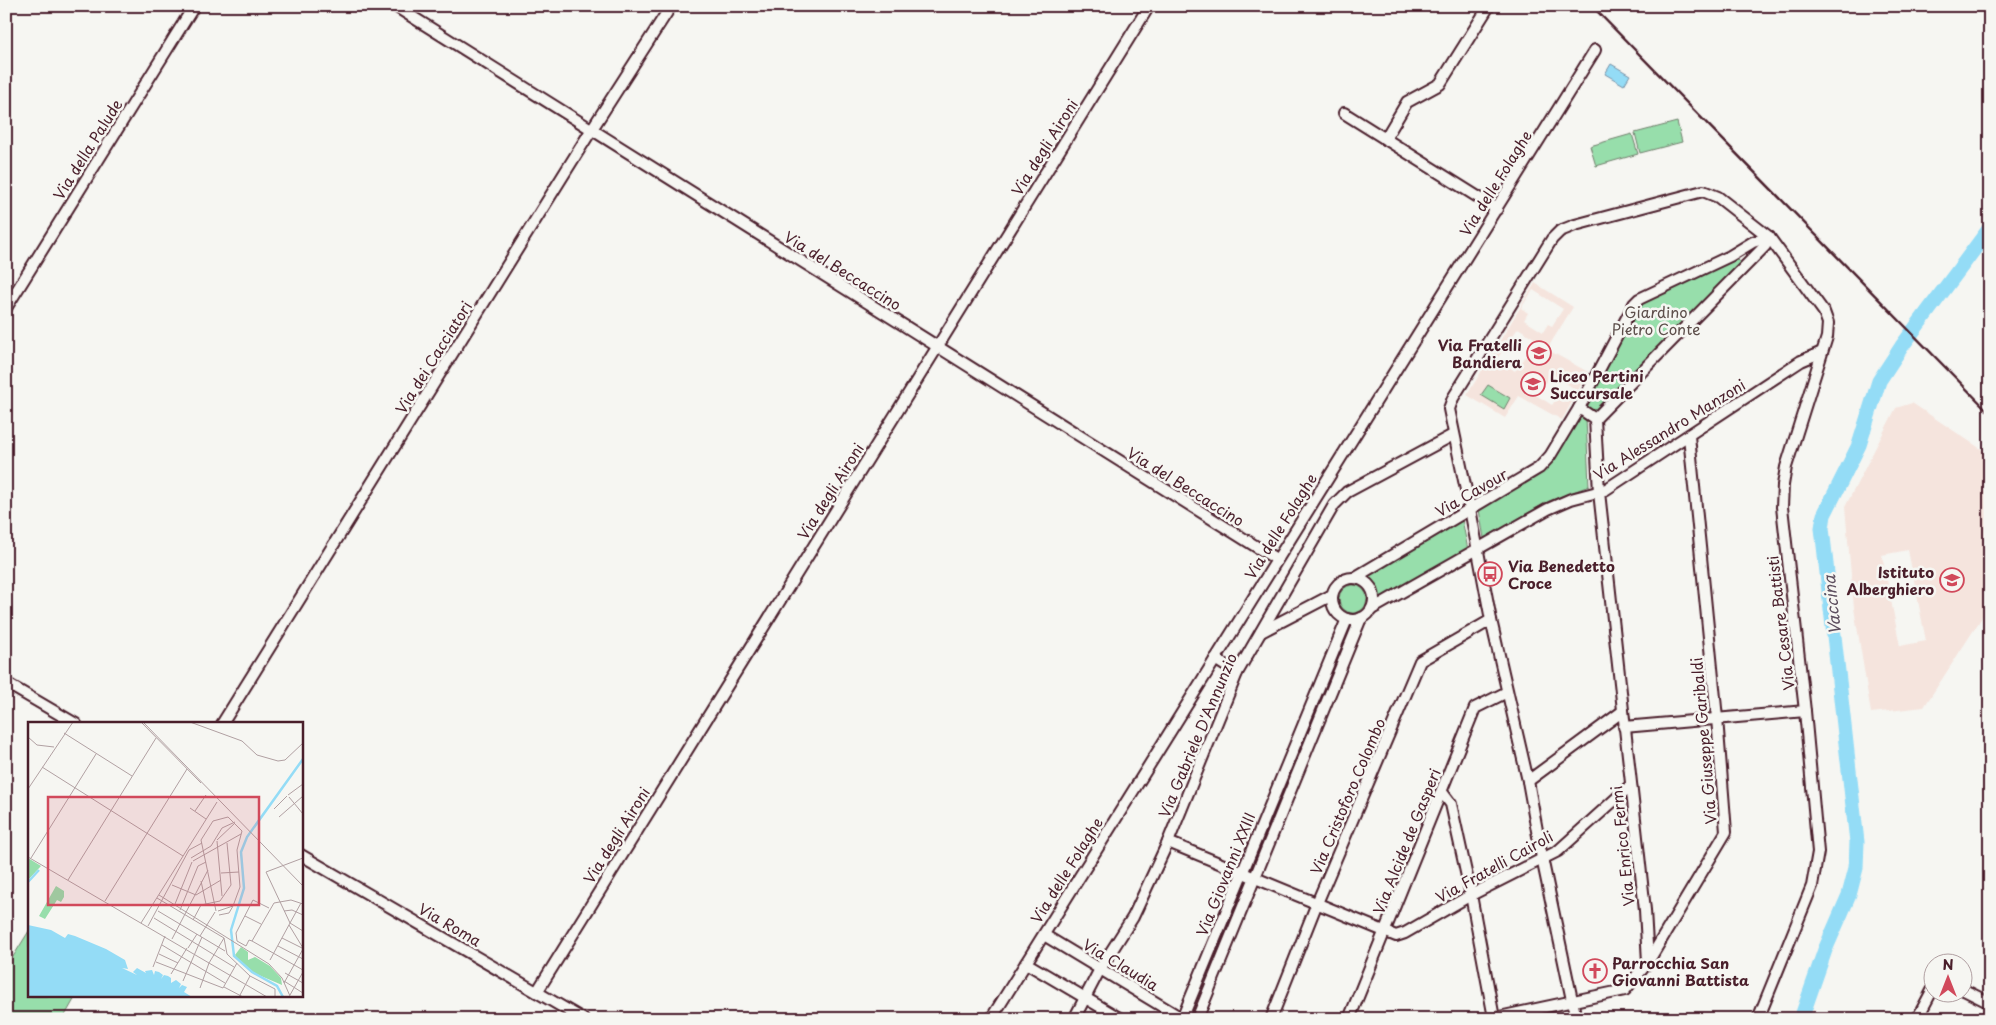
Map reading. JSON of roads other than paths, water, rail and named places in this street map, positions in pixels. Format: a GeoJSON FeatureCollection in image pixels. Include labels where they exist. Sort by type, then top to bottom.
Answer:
{"type":"FeatureCollection","features":[{"type":"Feature","properties":{"kind":"street","name":"Via della Palude"},"geometry":{"type":"LineString","coordinates":[[6,308],[194,6]]}},
{"type":"Feature","properties":{"kind":"street","name":"Via del Beccaccino"},"geometry":{"type":"LineString","coordinates":[[395,6],[937,348],[1276,559]]}},
{"type":"Feature","properties":{"kind":"street","name":"Via dei Cacciatori"},"geometry":{"type":"LineString","coordinates":[[223,722],[592,129],[671,6]]}},
{"type":"Feature","properties":{"kind":"street","name":"Via degli Aironi"},"geometry":{"type":"LineString","coordinates":[[537,992],[1149,6]]}},
{"type":"Feature","properties":{"kind":"street"},"geometry":{"type":"LineString","coordinates":[[1385,139],[1407,102],[1440,84],[1489,6]]}},
{"type":"Feature","properties":{"kind":"street","name":"Via delle Folaghe"},"geometry":{"type":"LineString","coordinates":[[991,1019],[1595,50]]}},
{"type":"Feature","properties":{"kind":"street"},"geometry":{"type":"LineString","coordinates":[[1344,113],[1497,209]]}},
{"type":"Feature","properties":{"kind":"street"},"geometry":{"type":"LineString","coordinates":[[1576,1019],[1528,781],[1507,692],[1453,435],[1449,413],[1451,402],[1552,239],[1560,231],[1575,225],[1703,191],[1718,197],[1769,238],[1766,246],[1595,419],[1579,408]]}},
{"type":"Feature","properties":{"kind":"street","name":"Via Cesare Battisti"},"geometry":{"type":"LineString","coordinates":[[1758,1019],[1812,886],[1818,852],[1805,710],[1783,523],[1782,492],[1786,468],[1829,328],[1826,316],[1769,238]]}},
{"type":"Feature","properties":{"kind":"street","name":"Via Cavour"},"geometry":{"type":"LineString","coordinates":[[1354,578],[1539,468],[1550,456],[1579,408],[1634,304],[1639,299],[1730,256],[1758,240],[1769,238]]}},
{"type":"Feature","properties":{"kind":"street","name":"Via Alessandro Manzoni"},"geometry":{"type":"LineString","coordinates":[[1372,609],[1556,505],[1605,490],[1801,361],[1822,352]]}},
{"type":"Feature","properties":{"kind":"street","name":"Via Enrico Fermi"},"geometry":{"type":"LineString","coordinates":[[1595,419],[1599,492],[1645,910],[1648,962]]}},
{"type":"Feature","properties":{"kind":"street","name":"Via Gabriele D'Annunzio"},"geometry":{"type":"LineString","coordinates":[[1074,1019],[1087,998],[1100,969],[1133,916],[1168,842],[1237,673],[1338,499],[1453,435]]}},
{"type":"Feature","properties":{"kind":"street","name":"Via Giuseppe Garibaldi"},"geometry":{"type":"LineString","coordinates":[[1492,1018],[1624,990],[1648,962],[1726,832],[1717,718],[1689,436]]}},
{"type":"Feature","properties":{"kind":"street"},"geometry":{"type":"LineString","coordinates":[[1260,632],[1332,595],[1338,584],[1354,578],[1367,583],[1372,588],[1374,595],[1372,609],[1361,618],[1347,619],[1337,612],[1332,595]]}},
{"type":"Feature","properties":{"kind":"street","name":"Via Giovanni XXIII"},"geometry":{"type":"LineString","coordinates":[[1197,1019],[1361,618]]}},
{"type":"Feature","properties":{"kind":"street","name":"Via Giovanni XXIII"},"geometry":{"type":"LineString","coordinates":[[1183,1019],[1347,619]]}},
{"type":"Feature","properties":{"kind":"street","name":"Via Cristoforo Colombo"},"geometry":{"type":"LineString","coordinates":[[1271,1019],[1317,903],[1420,661],[1492,620]]}},
{"type":"Feature","properties":{"kind":"street"},"geometry":{"type":"LineString","coordinates":[[1215,659],[1237,673]]}},
{"type":"Feature","properties":{"kind":"street"},"geometry":{"type":"LineString","coordinates":[[6,683],[73,722]]}},
{"type":"Feature","properties":{"kind":"street","name":"Via Alcide de Gasperi"},"geometry":{"type":"LineString","coordinates":[[1349,1019],[1475,708],[1507,692]]}},
{"type":"Feature","properties":{"kind":"street"},"geometry":{"type":"LineString","coordinates":[[1624,727],[1805,710]]}},
{"type":"Feature","properties":{"kind":"street"},"geometry":{"type":"LineString","coordinates":[[1528,781],[1623,711]]}},
{"type":"Feature","properties":{"kind":"street"},"geometry":{"type":"LineString","coordinates":[[1296,741],[1309,746]]}},
{"type":"Feature","properties":{"kind":"street","name":"Via Fratelli Cairoli"},"geometry":{"type":"LineString","coordinates":[[1385,931],[1396,936],[1405,933],[1471,895],[1558,851],[1630,786]]}},
{"type":"Feature","properties":{"kind":"street"},"geometry":{"type":"LineString","coordinates":[[1442,792],[1451,804],[1471,895],[1492,1018]]}},
{"type":"Feature","properties":{"kind":"street"},"geometry":{"type":"LineString","coordinates":[[1168,842],[1385,931]]}},
{"type":"Feature","properties":{"kind":"street","name":"Via Roma"},"geometry":{"type":"LineString","coordinates":[[302,856],[583,1019]]}},
{"type":"Feature","properties":{"kind":"street","name":"Via Claudia"},"geometry":{"type":"LineString","coordinates":[[1044,935],[1183,1019]]}},
{"type":"Feature","properties":{"kind":"street"},"geometry":{"type":"LineString","coordinates":[[1026,963],[1121,1019]]}},
{"type":"Feature","properties":{"kind":"street"},"geometry":{"type":"LineString","coordinates":[[1974,995],[1990,1003]]}},
{"type":"Feature","properties":{"kind":"street"},"geometry":{"type":"LineString","coordinates":[[1917,1019],[1926,1002]]}},
{"type":"Feature","properties":{"kind":"water"},"geometry":{"type":"Polygon","coordinates":[[[1611,64],[1630,75],[1624,85],[1605,74],[1611,64]]]}},
{"type":"Feature","properties":{"kind":"waterway","name":"Vaccina"},"geometry":{"type":"LineString","coordinates":[[1801,1019],[1825,950],[1849,895],[1856,868],[1857,842],[1822,528],[1824,515],[1859,445],[1879,381],[1902,346],[1990,228]]}},
{"type":"Feature","properties":{"kind":"railway"},"geometry":{"type":"LineString","coordinates":[[1592,6],[1990,413]]}},
{"type":"Feature","properties":{"kind":"place","name":"Via Fratelli Bandiera"},"geometry":{"type":"Point","coordinates":[1539,353]}},
{"type":"Feature","properties":{"kind":"place","name":"Liceo Pertini Succursale"},"geometry":{"type":"Point","coordinates":[1533,384]}},
{"type":"Feature","properties":{"kind":"place","name":"Via Benedetto Croce"},"geometry":{"type":"Point","coordinates":[1490,574]}},
{"type":"Feature","properties":{"kind":"place","name":"Istituto Alberghiero"},"geometry":{"type":"Point","coordinates":[1952,580]}},
{"type":"Feature","properties":{"kind":"place","name":"Parrocchia San Giovanni Battista"},"geometry":{"type":"Point","coordinates":[1595,971]}},
{"type":"Feature","properties":{"kind":"park label","name":"Giardino Pietro Conte"},"geometry":{"type":"Point","coordinates":[1656,320]}}]}
